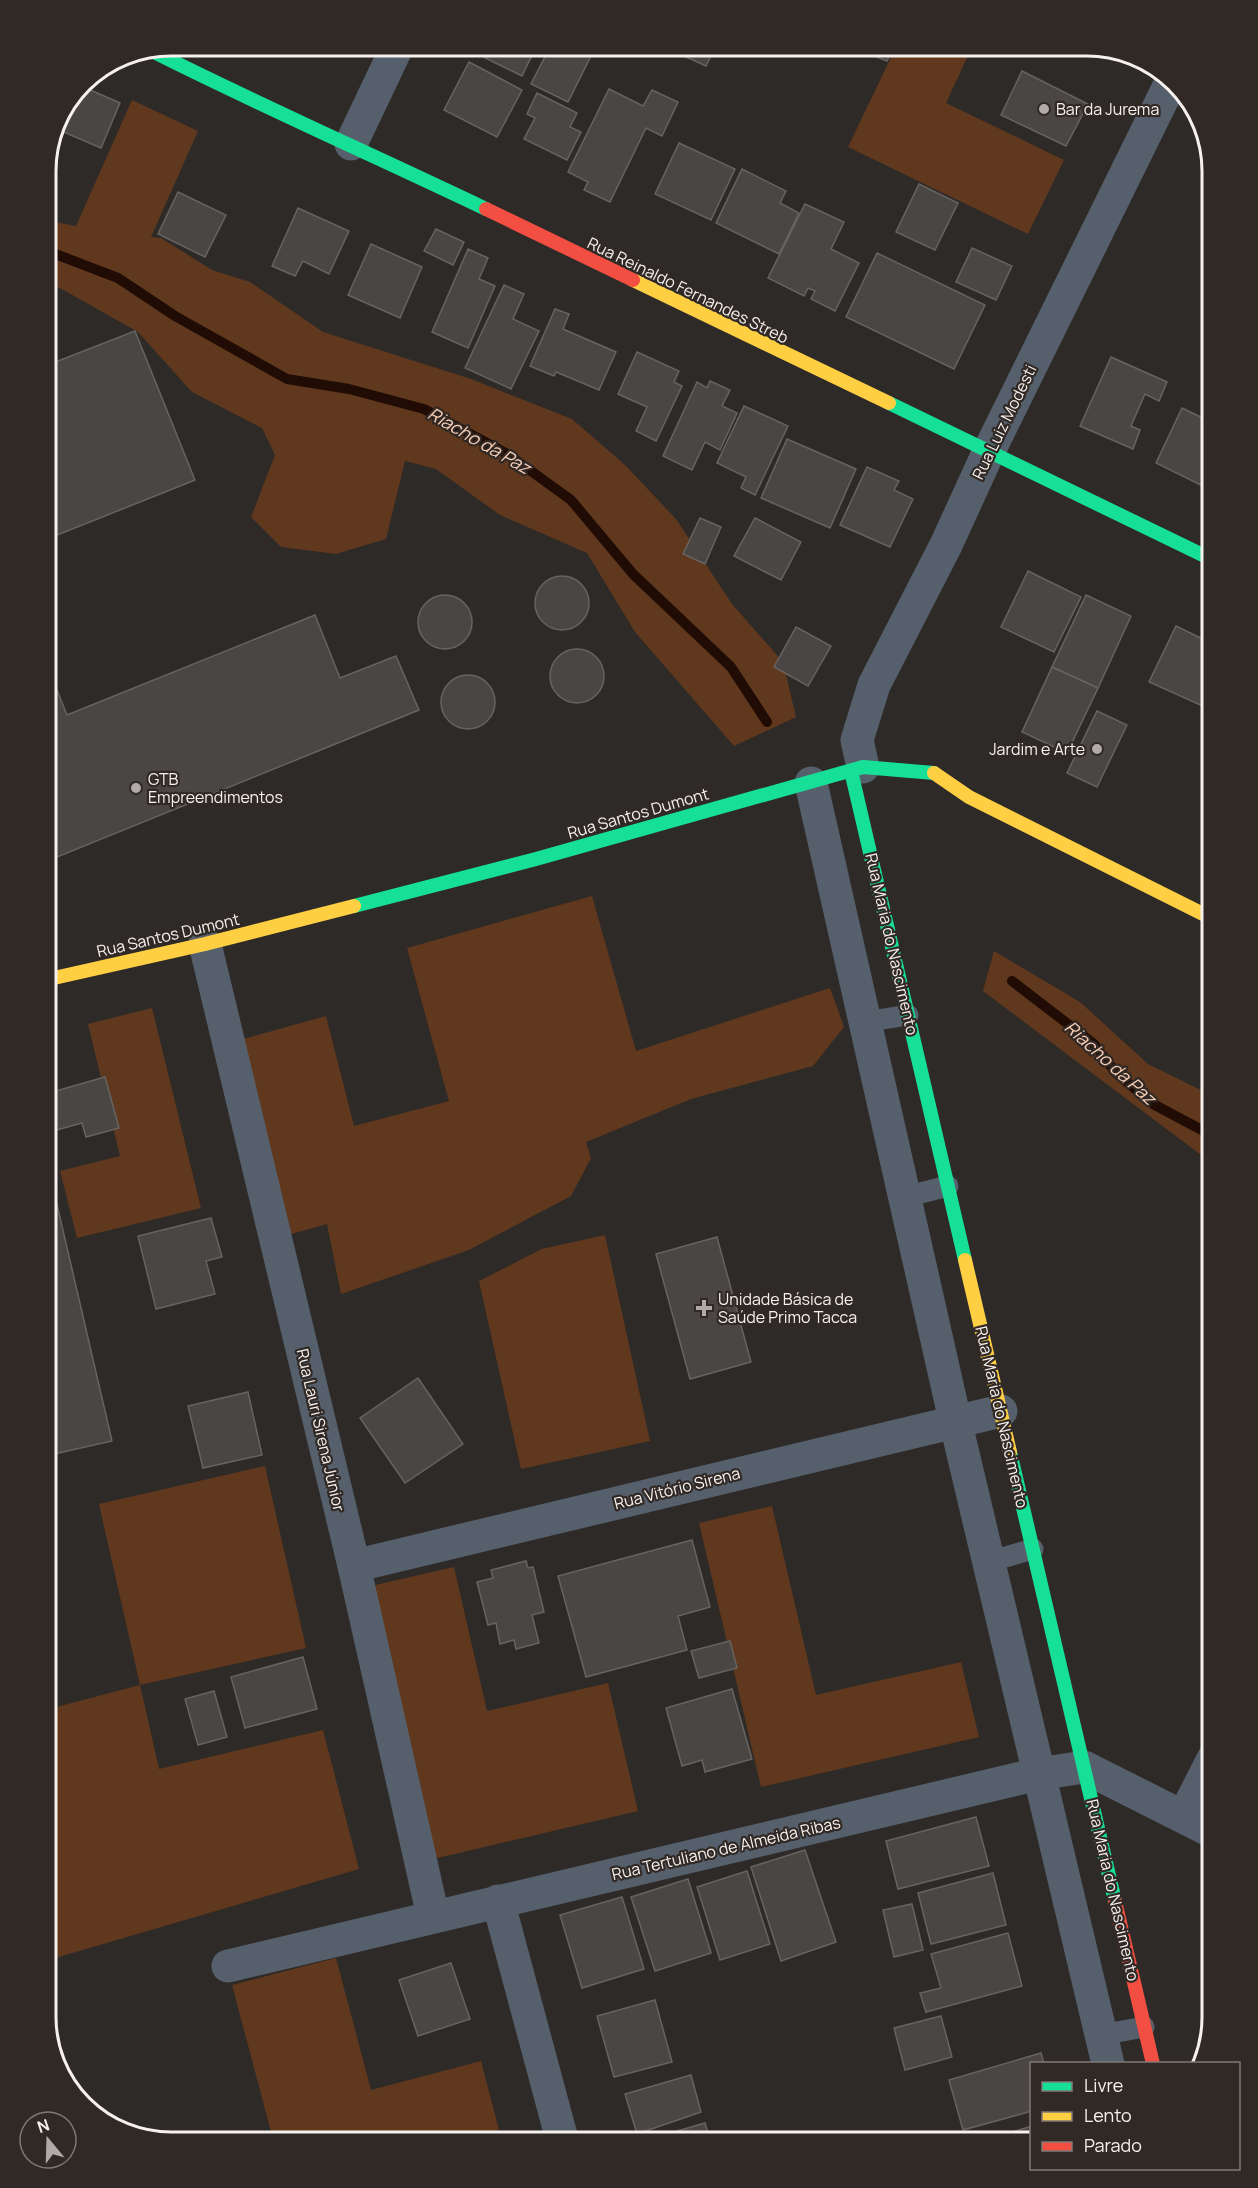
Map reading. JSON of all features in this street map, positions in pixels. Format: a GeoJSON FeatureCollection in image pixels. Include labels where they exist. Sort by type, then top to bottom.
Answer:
{"type":"FeatureCollection","features":[{"type":"Feature","properties":{"kind":"street","name":"Rua Reinaldo Fernandes Streb"},"geometry":{"type":"LineString","coordinates":[[162,56],[244,97],[351,144],[875,399],[1202,555]]}},
{"type":"Feature","properties":{"kind":"street"},"geometry":{"type":"LineString","coordinates":[[351,144],[393,56]]}},
{"type":"Feature","properties":{"kind":"street","name":"Rua Luiz Modesti"},"geometry":{"type":"LineString","coordinates":[[857,769],[857,740],[874,684],[946,545],[989,452],[1168,89]]}},
{"type":"Feature","properties":{"kind":"street","name":"Rua Santos Dumont"},"geometry":{"type":"LineString","coordinates":[[56,978],[205,944],[536,859],[857,769],[931,771],[969,797],[1202,914]]}},
{"type":"Feature","properties":{"kind":"street","name":"Rua Maria do Nascimento"},"geometry":{"type":"LineString","coordinates":[[857,769],[908,1015],[1153,2062]]}},
{"type":"Feature","properties":{"kind":"street"},"geometry":{"type":"LineString","coordinates":[[812,783],[955,1420],[1105,2049]]}},
{"type":"Feature","properties":{"kind":"street","name":"Rua Lauri Sirena Júnior"},"geometry":{"type":"LineString","coordinates":[[205,944],[354,1566],[433,1916]]}},
{"type":"Feature","properties":{"kind":"street","name":"Rua Vitório Sirena"},"geometry":{"type":"LineString","coordinates":[[354,1566],[1001,1410]]}},
{"type":"Feature","properties":{"kind":"street"},"geometry":{"type":"LineString","coordinates":[[1084,1767],[1202,1826]]}},
{"type":"Feature","properties":{"kind":"street","name":"Rua Tertuliano de Almeida Ribas"},"geometry":{"type":"LineString","coordinates":[[228,1966],[1038,1774],[1084,1767]]}},
{"type":"Feature","properties":{"kind":"street"},"geometry":{"type":"LineString","coordinates":[[1184,1815],[1202,1780]]}},
{"type":"Feature","properties":{"kind":"street"},"geometry":{"type":"LineString","coordinates":[[498,1901],[560,2132]]}},
{"type":"Feature","properties":{"kind":"lane"},"geometry":{"type":"LineString","coordinates":[[865,1022],[908,1015]]}},
{"type":"Feature","properties":{"kind":"lane"},"geometry":{"type":"LineString","coordinates":[[905,1197],[948,1186]]}},
{"type":"Feature","properties":{"kind":"lane"},"geometry":{"type":"LineString","coordinates":[[988,1562],[1033,1549]]}},
{"type":"Feature","properties":{"kind":"lane"},"geometry":{"type":"LineString","coordinates":[[1105,2049],[1144,2027]]}},
{"type":"Feature","properties":{"kind":"shaded area"},"geometry":{"type":"Polygon","coordinates":[[[892,56],[968,56],[946,103],[1064,160],[1028,234],[848,147],[892,56]]]}},
{"type":"Feature","properties":{"kind":"shaded area"},"geometry":{"type":"Polygon","coordinates":[[[132,100],[198,131],[151,237],[161,238],[212,270],[250,282],[323,332],[471,379],[572,419],[625,465],[676,519],[732,604],[783,662],[796,717],[734,746],[635,632],[587,553],[500,515],[436,469],[405,461],[386,539],[336,554],[281,547],[251,517],[275,455],[262,428],[192,392],[138,332],[56,287],[56,222],[76,226],[132,100]]]}},
{"type":"Feature","properties":{"kind":"shaded area"},"geometry":{"type":"Polygon","coordinates":[[[592,896],[636,1051],[830,988],[844,1027],[813,1066],[691,1099],[586,1142],[591,1158],[571,1196],[469,1250],[341,1294],[327,1224],[288,1235],[243,1039],[326,1016],[354,1126],[449,1101],[407,948],[592,896]]]}},
{"type":"Feature","properties":{"kind":"shaded area"},"geometry":{"type":"Polygon","coordinates":[[[994,951],[1080,1002],[1148,1064],[1202,1091],[1202,1156],[983,991],[994,951]]]}},
{"type":"Feature","properties":{"kind":"shaded area"},"geometry":{"type":"Polygon","coordinates":[[[152,1008],[201,1208],[77,1238],[60,1171],[120,1156],[88,1024],[152,1008]]]}},
{"type":"Feature","properties":{"kind":"shaded area"},"geometry":{"type":"Polygon","coordinates":[[[605,1235],[650,1441],[521,1469],[479,1281],[542,1249],[605,1235]]]}},
{"type":"Feature","properties":{"kind":"shaded area"},"geometry":{"type":"Polygon","coordinates":[[[265,1466],[306,1648],[140,1685],[99,1504],[265,1466]]]}},
{"type":"Feature","properties":{"kind":"shaded area"},"geometry":{"type":"Polygon","coordinates":[[[772,1506],[816,1695],[961,1662],[979,1737],[761,1787],[699,1523],[772,1506]]]}},
{"type":"Feature","properties":{"kind":"shaded area"},"geometry":{"type":"Polygon","coordinates":[[[454,1567],[487,1711],[608,1683],[638,1811],[433,1859],[371,1586],[454,1567]]]}},
{"type":"Feature","properties":{"kind":"shaded area"},"geometry":{"type":"Polygon","coordinates":[[[140,1685],[159,1769],[323,1730],[359,1869],[56,1958],[56,1707],[140,1685]]]}},
{"type":"Feature","properties":{"kind":"shaded area"},"geometry":{"type":"Polygon","coordinates":[[[336,1958],[371,2090],[481,2061],[499,2130],[491,2132],[271,2132],[232,1985],[336,1958]]]}},
{"type":"Feature","properties":{"kind":"building"},"geometry":{"type":"Polygon","coordinates":[[[481,56],[532,56],[522,76],[481,56]]]}},
{"type":"Feature","properties":{"kind":"building"},"geometry":{"type":"Polygon","coordinates":[[[545,56],[591,56],[568,102],[531,84],[545,56]]]}},
{"type":"Feature","properties":{"kind":"building"},"geometry":{"type":"Polygon","coordinates":[[[684,56],[711,56],[706,66],[684,56]]]}},
{"type":"Feature","properties":{"kind":"building"},"geometry":{"type":"Polygon","coordinates":[[[874,56],[889,56],[887,61],[874,56]]]}},
{"type":"Feature","properties":{"kind":"building"},"geometry":{"type":"Polygon","coordinates":[[[469,62],[522,90],[497,137],[444,110],[469,62]]]}},
{"type":"Feature","properties":{"kind":"building","name":"Bar da Jurema"},"geometry":{"type":"Polygon","coordinates":[[[1022,71],[1088,104],[1066,146],[1001,115],[1022,71]]]}},
{"type":"Feature","properties":{"kind":"building"},"geometry":{"type":"Polygon","coordinates":[[[89,89],[120,103],[101,148],[62,132],[67,119],[89,89]]]}},
{"type":"Feature","properties":{"kind":"building"},"geometry":{"type":"Polygon","coordinates":[[[609,89],[643,106],[652,90],[678,102],[662,136],[646,128],[610,202],[584,190],[588,182],[568,172],[609,89]]]}},
{"type":"Feature","properties":{"kind":"building"},"geometry":{"type":"Polygon","coordinates":[[[537,93],[577,113],[570,127],[581,132],[567,160],[524,139],[535,118],[527,114],[537,93]]]}},
{"type":"Feature","properties":{"kind":"building"},"geometry":{"type":"Polygon","coordinates":[[[679,143],[735,169],[711,220],[655,194],[679,143]]]}},
{"type":"Feature","properties":{"kind":"building"},"geometry":{"type":"Polygon","coordinates":[[[742,169],[786,191],[780,203],[799,213],[779,254],[716,223],[742,169]]]}},
{"type":"Feature","properties":{"kind":"building"},"geometry":{"type":"Polygon","coordinates":[[[919,184],[958,203],[935,250],[896,232],[919,184]]]}},
{"type":"Feature","properties":{"kind":"building"},"geometry":{"type":"Polygon","coordinates":[[[178,192],[226,215],[205,257],[158,234],[178,192]]]}},
{"type":"Feature","properties":{"kind":"building"},"geometry":{"type":"Polygon","coordinates":[[[805,204],[844,222],[831,249],[859,263],[835,311],[811,299],[815,291],[808,288],[804,296],[768,278],[805,204]]]}},
{"type":"Feature","properties":{"kind":"building"},"geometry":{"type":"Polygon","coordinates":[[[298,208],[349,231],[329,274],[303,261],[295,276],[272,266],[298,208]]]}},
{"type":"Feature","properties":{"kind":"building"},"geometry":{"type":"Polygon","coordinates":[[[436,229],[464,242],[453,265],[424,251],[436,229]]]}},
{"type":"Feature","properties":{"kind":"building"},"geometry":{"type":"Polygon","coordinates":[[[371,244],[422,267],[400,318],[348,295],[371,244]]]}},
{"type":"Feature","properties":{"kind":"building"},"geometry":{"type":"Polygon","coordinates":[[[972,248],[1012,266],[996,300],[956,282],[972,248]]]}},
{"type":"Feature","properties":{"kind":"building"},"geometry":{"type":"Polygon","coordinates":[[[468,249],[488,258],[479,279],[495,286],[468,348],[432,332],[468,249]]]}},
{"type":"Feature","properties":{"kind":"building"},"geometry":{"type":"Polygon","coordinates":[[[877,253],[985,305],[954,369],[846,317],[877,253]]]}},
{"type":"Feature","properties":{"kind":"building"},"geometry":{"type":"Polygon","coordinates":[[[504,285],[524,294],[513,319],[539,331],[511,389],[465,368],[504,285]]]}},
{"type":"Feature","properties":{"kind":"building"},"geometry":{"type":"Polygon","coordinates":[[[555,309],[569,314],[563,329],[616,352],[599,390],[556,372],[554,376],[530,366],[555,309]]]}},
{"type":"Feature","properties":{"kind":"building"},"geometry":{"type":"Polygon","coordinates":[[[135,331],[195,480],[56,536],[56,362],[135,331]]]}},
{"type":"Feature","properties":{"kind":"building"},"geometry":{"type":"Polygon","coordinates":[[[637,352],[679,371],[674,382],[682,386],[656,441],[636,431],[647,407],[618,394],[637,352]]]}},
{"type":"Feature","properties":{"kind":"building"},"geometry":{"type":"Polygon","coordinates":[[[1111,357],[1167,382],[1159,401],[1145,394],[1131,426],[1140,430],[1133,449],[1080,426],[1111,357]]]}},
{"type":"Feature","properties":{"kind":"building"},"geometry":{"type":"Polygon","coordinates":[[[710,381],[730,390],[722,406],[737,413],[720,450],[705,442],[692,470],[663,456],[697,382],[707,388],[710,381]]]}},
{"type":"Feature","properties":{"kind":"building"},"geometry":{"type":"Polygon","coordinates":[[[744,406],[788,426],[755,495],[741,488],[746,477],[717,463],[744,406]]]}},
{"type":"Feature","properties":{"kind":"building"},"geometry":{"type":"Polygon","coordinates":[[[1182,408],[1202,418],[1202,486],[1156,463],[1182,408]]]}},
{"type":"Feature","properties":{"kind":"building"},"geometry":{"type":"Polygon","coordinates":[[[787,439],[856,469],[830,528],[761,498],[787,439]]]}},
{"type":"Feature","properties":{"kind":"building"},"geometry":{"type":"Polygon","coordinates":[[[867,467],[899,481],[894,490],[913,499],[890,547],[840,525],[867,467]]]}},
{"type":"Feature","properties":{"kind":"building"},"geometry":{"type":"Polygon","coordinates":[[[700,518],[721,527],[705,564],[683,554],[700,518]]]}},
{"type":"Feature","properties":{"kind":"building"},"geometry":{"type":"Polygon","coordinates":[[[755,518],[801,542],[781,580],[734,556],[755,518]]]}},
{"type":"Feature","properties":{"kind":"building"},"geometry":{"type":"Polygon","coordinates":[[[1028,571],[1081,597],[1054,652],[1001,627],[1028,571]]]}},
{"type":"Feature","properties":{"kind":"building"},"geometry":{"type":"Polygon","coordinates":[[[557,576],[567,576],[577,580],[585,588],[589,603],[585,618],[577,626],[567,630],[557,630],[547,626],[539,618],[535,608],[535,598],[539,588],[547,580],[557,576]]]}},
{"type":"Feature","properties":{"kind":"building"},"geometry":{"type":"Polygon","coordinates":[[[440,595],[450,595],[460,599],[468,607],[472,622],[468,637],[460,645],[450,649],[440,649],[430,645],[422,637],[418,627],[418,617],[422,607],[430,599],[440,595]]]}},
{"type":"Feature","properties":{"kind":"building"},"geometry":{"type":"Polygon","coordinates":[[[1086,595],[1131,616],[1098,688],[1052,667],[1086,595]]]}},
{"type":"Feature","properties":{"kind":"building","name":"GTB Empreendimentos"},"geometry":{"type":"Polygon","coordinates":[[[315,615],[340,678],[396,656],[419,710],[56,858],[56,688],[67,715],[315,615]]]}},
{"type":"Feature","properties":{"kind":"building"},"geometry":{"type":"Polygon","coordinates":[[[1176,626],[1202,639],[1202,706],[1149,682],[1176,626]]]}},
{"type":"Feature","properties":{"kind":"building"},"geometry":{"type":"Polygon","coordinates":[[[796,627],[831,646],[808,686],[774,667],[796,627]]]}},
{"type":"Feature","properties":{"kind":"building"},"geometry":{"type":"Polygon","coordinates":[[[572,649],[582,649],[592,653],[600,661],[604,676],[600,691],[592,699],[582,703],[572,703],[562,699],[554,691],[550,681],[550,671],[554,661],[562,653],[572,649]]]}},
{"type":"Feature","properties":{"kind":"building"},"geometry":{"type":"Polygon","coordinates":[[[1052,667],[1098,688],[1067,753],[1022,732],[1052,667]]]}},
{"type":"Feature","properties":{"kind":"building"},"geometry":{"type":"Polygon","coordinates":[[[463,675],[473,675],[483,679],[491,687],[495,702],[491,717],[483,725],[473,729],[463,729],[453,725],[445,717],[441,707],[441,697],[445,687],[453,679],[463,675]]]}},
{"type":"Feature","properties":{"kind":"building","name":"Jardim e Arte"},"geometry":{"type":"Polygon","coordinates":[[[1097,711],[1127,725],[1097,787],[1067,773],[1097,711]]]}},
{"type":"Feature","properties":{"kind":"building"},"geometry":{"type":"Polygon","coordinates":[[[105,1077],[119,1128],[86,1137],[82,1123],[56,1130],[56,1091],[105,1077]]]}},
{"type":"Feature","properties":{"kind":"building"},"geometry":{"type":"Polygon","coordinates":[[[56,1200],[112,1441],[56,1454],[56,1200]]]}},
{"type":"Feature","properties":{"kind":"building"},"geometry":{"type":"Polygon","coordinates":[[[211,1218],[222,1257],[206,1261],[215,1294],[156,1309],[138,1236],[211,1218]]]}},
{"type":"Feature","properties":{"kind":"building","name":"Unidade Básica de Saúde Primo Tacca"},"geometry":{"type":"Polygon","coordinates":[[[717,1237],[751,1362],[690,1379],[656,1254],[717,1237]]]}},
{"type":"Feature","properties":{"kind":"building"},"geometry":{"type":"Polygon","coordinates":[[[418,1378],[463,1444],[405,1483],[360,1418],[418,1378]]]}},
{"type":"Feature","properties":{"kind":"building"},"geometry":{"type":"Polygon","coordinates":[[[248,1392],[262,1455],[203,1468],[188,1406],[248,1392]]]}},
{"type":"Feature","properties":{"kind":"building"},"geometry":{"type":"Polygon","coordinates":[[[692,1540],[710,1607],[678,1616],[687,1650],[586,1677],[558,1576],[692,1540]]]}},
{"type":"Feature","properties":{"kind":"building"},"geometry":{"type":"Polygon","coordinates":[[[526,1561],[528,1568],[533,1567],[544,1612],[532,1615],[539,1643],[516,1649],[514,1640],[500,1644],[496,1623],[488,1625],[477,1582],[493,1578],[491,1570],[526,1561]]]}},
{"type":"Feature","properties":{"kind":"building"},"geometry":{"type":"Polygon","coordinates":[[[730,1641],[737,1668],[699,1678],[691,1651],[730,1641]]]}},
{"type":"Feature","properties":{"kind":"building"},"geometry":{"type":"Polygon","coordinates":[[[303,1657],[317,1709],[245,1728],[231,1677],[303,1657]]]}},
{"type":"Feature","properties":{"kind":"building"},"geometry":{"type":"Polygon","coordinates":[[[732,1689],[752,1759],[705,1772],[702,1760],[682,1766],[666,1708],[732,1689]]]}},
{"type":"Feature","properties":{"kind":"building"},"geometry":{"type":"Polygon","coordinates":[[[214,1691],[227,1737],[198,1745],[185,1699],[214,1691]]]}},
{"type":"Feature","properties":{"kind":"building"},"geometry":{"type":"Polygon","coordinates":[[[976,1817],[989,1866],[898,1889],[886,1841],[976,1817]]]}},
{"type":"Feature","properties":{"kind":"building"},"geometry":{"type":"Polygon","coordinates":[[[805,1850],[836,1942],[781,1961],[751,1867],[805,1850]]]}},
{"type":"Feature","properties":{"kind":"building"},"geometry":{"type":"Polygon","coordinates":[[[747,1871],[770,1944],[720,1960],[697,1887],[747,1871]]]}},
{"type":"Feature","properties":{"kind":"building"},"geometry":{"type":"Polygon","coordinates":[[[993,1873],[1006,1925],[931,1944],[918,1893],[993,1873]]]}},
{"type":"Feature","properties":{"kind":"building"},"geometry":{"type":"Polygon","coordinates":[[[688,1879],[711,1953],[655,1971],[631,1897],[688,1879]]]}},
{"type":"Feature","properties":{"kind":"building"},"geometry":{"type":"Polygon","coordinates":[[[622,1897],[644,1969],[582,1988],[560,1915],[622,1897]]]}},
{"type":"Feature","properties":{"kind":"building"},"geometry":{"type":"Polygon","coordinates":[[[912,1904],[923,1950],[894,1957],[883,1910],[912,1904]]]}},
{"type":"Feature","properties":{"kind":"building"},"geometry":{"type":"Polygon","coordinates":[[[1008,1933],[1022,1986],[926,2012],[920,1993],[941,1988],[931,1954],[1008,1933]]]}},
{"type":"Feature","properties":{"kind":"building"},"geometry":{"type":"Polygon","coordinates":[[[451,1963],[470,2019],[418,2036],[399,1980],[451,1963]]]}},
{"type":"Feature","properties":{"kind":"building"},"geometry":{"type":"Polygon","coordinates":[[[655,2000],[672,2062],[614,2077],[597,2016],[655,2000]]]}},
{"type":"Feature","properties":{"kind":"building"},"geometry":{"type":"Polygon","coordinates":[[[941,2016],[952,2057],[905,2070],[894,2028],[941,2016]]]}},
{"type":"Feature","properties":{"kind":"building"},"geometry":{"type":"Polygon","coordinates":[[[1041,2053],[1043,2062],[1030,2062],[1030,2112],[963,2130],[949,2080],[1041,2053]]]}},
{"type":"Feature","properties":{"kind":"building"},"geometry":{"type":"Polygon","coordinates":[[[691,2075],[701,2112],[643,2132],[636,2132],[625,2094],[691,2075]]]}},
{"type":"Feature","properties":{"kind":"building"},"geometry":{"type":"Polygon","coordinates":[[[705,2123],[708,2132],[674,2132],[705,2123]]]}},
{"type":"Feature","properties":{"kind":"building"},"geometry":{"type":"Polygon","coordinates":[[[1030,2127],[1030,2132],[1012,2132],[1030,2127]]]}},
{"type":"Feature","properties":{"kind":"waterway","name":"Riacho da Paz"},"geometry":{"type":"LineString","coordinates":[[56,254],[118,278],[175,316],[287,379],[349,389],[424,409],[509,455],[571,500],[633,574],[731,667],[767,722]]}},
{"type":"Feature","properties":{"kind":"waterway","name":"Riacho da Paz"},"geometry":{"type":"LineString","coordinates":[[1012,981],[1094,1044],[1116,1073],[1153,1104],[1202,1130]]}},
{"type":"Feature","properties":{"kind":"traffic: fast"},"geometry":{"type":"LineString","coordinates":[[162,56],[486,209]]}},
{"type":"Feature","properties":{"kind":"traffic: fast"},"geometry":{"type":"LineString","coordinates":[[889,403],[1202,555]]}},
{"type":"Feature","properties":{"kind":"traffic: fast"},"geometry":{"type":"LineString","coordinates":[[354,906],[536,859],[863,767],[934,773]]}},
{"type":"Feature","properties":{"kind":"traffic: fast"},"geometry":{"type":"LineString","coordinates":[[851,771],[965,1260]]}},
{"type":"Feature","properties":{"kind":"traffic: fast"},"geometry":{"type":"LineString","coordinates":[[1010,1452],[1115,1901]]}},
{"type":"Feature","properties":{"kind":"traffic: slow"},"geometry":{"type":"LineString","coordinates":[[633,280],[889,403]]}},
{"type":"Feature","properties":{"kind":"traffic: slow"},"geometry":{"type":"LineString","coordinates":[[934,773],[969,797],[1202,914]]}},
{"type":"Feature","properties":{"kind":"traffic: slow"},"geometry":{"type":"LineString","coordinates":[[56,978],[205,944],[354,906]]}},
{"type":"Feature","properties":{"kind":"traffic: slow"},"geometry":{"type":"LineString","coordinates":[[965,1260],[1010,1452]]}},
{"type":"Feature","properties":{"kind":"traffic: jam"},"geometry":{"type":"LineString","coordinates":[[486,209],[633,280]]}},
{"type":"Feature","properties":{"kind":"traffic: jam"},"geometry":{"type":"LineString","coordinates":[[1115,1901],[1153,2062]]}},
{"type":"Feature","properties":{"kind":"place","name":"Bar da Jurema"},"geometry":{"type":"Point","coordinates":[1044,109]}},
{"type":"Feature","properties":{"kind":"place","name":"Jardim e Arte"},"geometry":{"type":"Point","coordinates":[1097,749]}},
{"type":"Feature","properties":{"kind":"place","name":"GTB Empreendimentos"},"geometry":{"type":"Point","coordinates":[136,788]}},
{"type":"Feature","properties":{"kind":"place","name":"Unidade Básica de Saúde Primo Tacca"},"geometry":{"type":"Point","coordinates":[704,1308]}}]}
